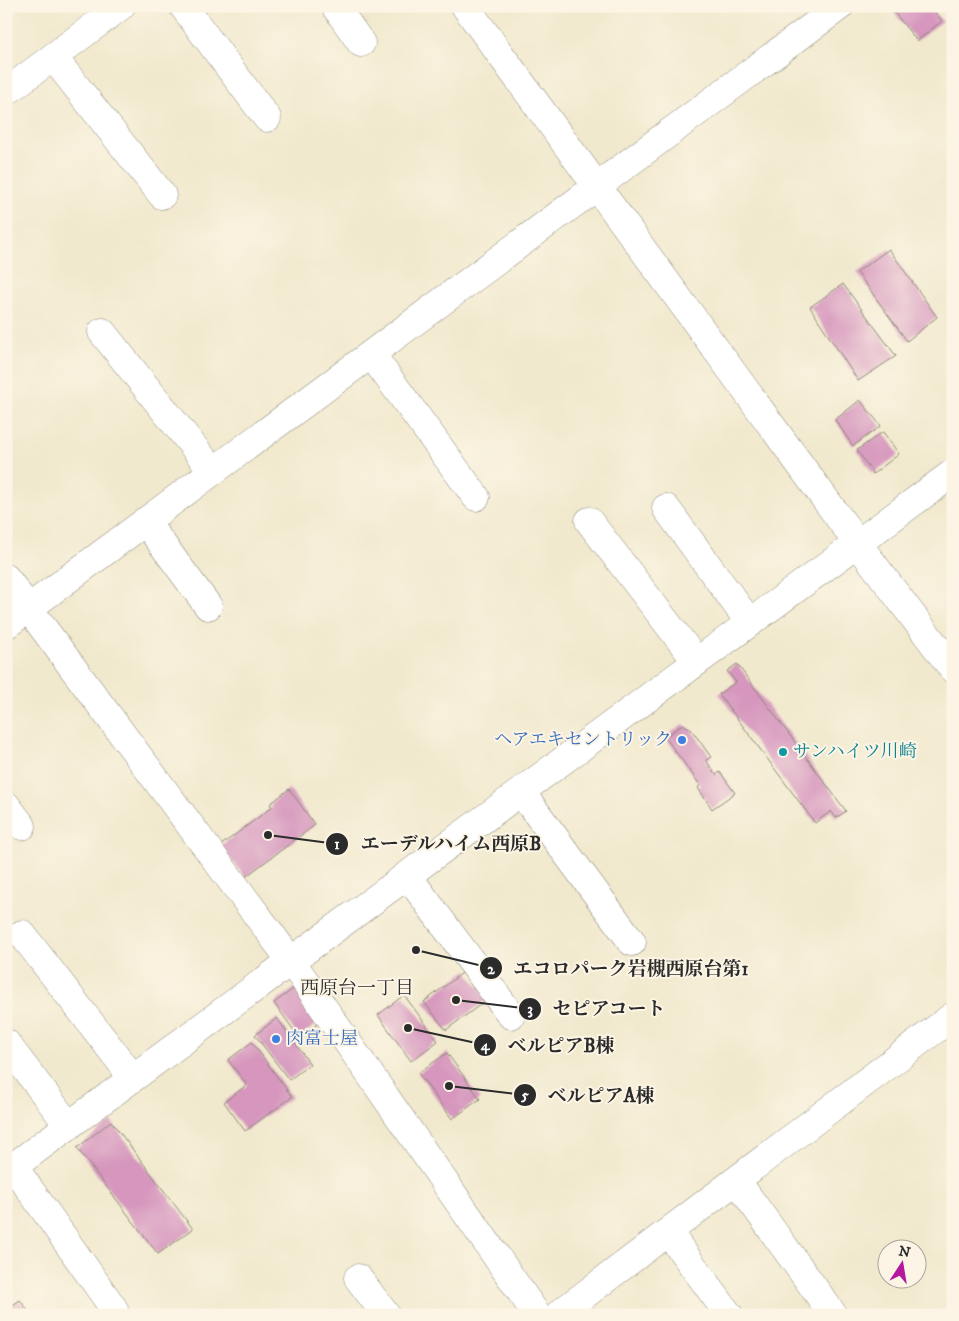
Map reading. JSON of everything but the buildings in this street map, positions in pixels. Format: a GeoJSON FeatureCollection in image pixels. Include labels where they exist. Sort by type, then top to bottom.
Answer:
{"type":"FeatureCollection","features":[{"type":"Feature","properties":{"kind":"street"},"geometry":{"type":"LineString","coordinates":[[6,92],[121,6]]}},
{"type":"Feature","properties":{"kind":"street"},"geometry":{"type":"LineString","coordinates":[[183,6],[267,118]]}},
{"type":"Feature","properties":{"kind":"street"},"geometry":{"type":"LineString","coordinates":[[335,6],[361,43]]}},
{"type":"Feature","properties":{"kind":"street"},"geometry":{"type":"LineString","coordinates":[[465,6],[858,544],[953,669]]}},
{"type":"Feature","properties":{"kind":"street"},"geometry":{"type":"LineString","coordinates":[[6,625],[840,6]]}},
{"type":"Feature","properties":{"kind":"street"},"geometry":{"type":"LineString","coordinates":[[53,57],[162,195]]}},
{"type":"Feature","properties":{"kind":"street"},"geometry":{"type":"LineString","coordinates":[[102,332],[213,471]]}},
{"type":"Feature","properties":{"kind":"street"},"geometry":{"type":"LineString","coordinates":[[371,354],[476,496]]}},
{"type":"Feature","properties":{"kind":"street"},"geometry":{"type":"LineString","coordinates":[[114,1309],[10,1170],[407,875],[953,474]]}},
{"type":"Feature","properties":{"kind":"street"},"geometry":{"type":"LineString","coordinates":[[666,508],[750,623]]}},
{"type":"Feature","properties":{"kind":"street"},"geometry":{"type":"LineString","coordinates":[[145,521],[208,606]]}},
{"type":"Feature","properties":{"kind":"street"},"geometry":{"type":"LineString","coordinates":[[589,521],[697,662]]}},
{"type":"Feature","properties":{"kind":"street"},"geometry":{"type":"LineString","coordinates":[[6,578],[291,961],[537,1315]]}},
{"type":"Feature","properties":{"kind":"street"},"geometry":{"type":"LineString","coordinates":[[520,792],[632,942]]}},
{"type":"Feature","properties":{"kind":"street"},"geometry":{"type":"LineString","coordinates":[[407,875],[511,1015]]}},
{"type":"Feature","properties":{"kind":"street"},"geometry":{"type":"LineString","coordinates":[[22,934],[133,1078]]}},
{"type":"Feature","properties":{"kind":"street"},"geometry":{"type":"LineString","coordinates":[[558,1315],[953,1016]]}},
{"type":"Feature","properties":{"kind":"street"},"geometry":{"type":"LineString","coordinates":[[6,1043],[69,1126]]}},
{"type":"Feature","properties":{"kind":"street"},"geometry":{"type":"LineString","coordinates":[[736,1180],[832,1313]]}},
{"type":"Feature","properties":{"kind":"street"},"geometry":{"type":"LineString","coordinates":[[668,1232],[729,1315]]}},
{"type":"Feature","properties":{"kind":"street"},"geometry":{"type":"LineString","coordinates":[[358,1278],[386,1315]]}},
{"type":"Feature","properties":{"kind":"place","name":"ヘアエキセントリック"},"geometry":{"type":"Point","coordinates":[682,740]}},
{"type":"Feature","properties":{"kind":"place","name":"サンハイツ川崎"},"geometry":{"type":"Point","coordinates":[783,752]}},
{"type":"Feature","properties":{"kind":"place","name":"エーデルハイム西原B"},"geometry":{"type":"Point","coordinates":[268,835]}},
{"type":"Feature","properties":{"kind":"place","name":"エコロパーク岩槻西原台第1"},"geometry":{"type":"Point","coordinates":[416,950]}},
{"type":"Feature","properties":{"kind":"place","name":"セピアコート"},"geometry":{"type":"Point","coordinates":[456,1000]}},
{"type":"Feature","properties":{"kind":"place","name":"ベルピアB棟"},"geometry":{"type":"Point","coordinates":[408,1028]}},
{"type":"Feature","properties":{"kind":"place","name":"肉富士屋"},"geometry":{"type":"Point","coordinates":[276,1039]}},
{"type":"Feature","properties":{"kind":"place","name":"ベルピアA棟"},"geometry":{"type":"Point","coordinates":[449,1086]}},
{"type":"Feature","properties":{"kind":"district","name":"西原台一丁目"},"geometry":{"type":"Point","coordinates":[357,988]}}]}
